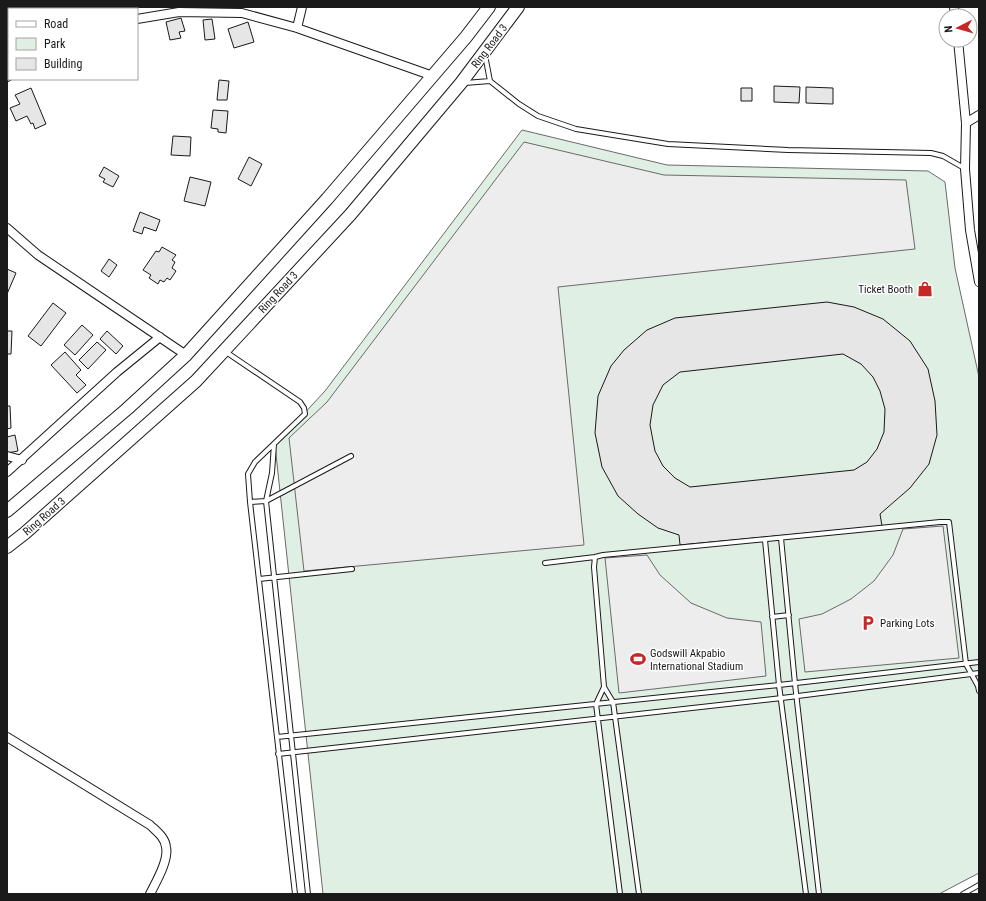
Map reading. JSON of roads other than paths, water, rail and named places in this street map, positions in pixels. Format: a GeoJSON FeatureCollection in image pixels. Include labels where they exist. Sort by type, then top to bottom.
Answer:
{"type":"FeatureCollection","features":[{"type":"Feature","properties":{"kind":"main road"},"geometry":{"type":"LineString","coordinates":[[7,511],[127,409],[186,355],[326,199],[433,76],[489,7]]}},
{"type":"Feature","properties":{"kind":"main road","name":"Ring Road 3"},"geometry":{"type":"LineString","coordinates":[[7,547],[25,533],[196,381],[350,215],[461,83],[518,7]]}},
{"type":"Feature","properties":{"kind":"street"},"geometry":{"type":"LineString","coordinates":[[251,16],[253,7]]}},
{"type":"Feature","properties":{"kind":"street"},"geometry":{"type":"LineString","coordinates":[[297,28],[302,7]]}},
{"type":"Feature","properties":{"kind":"street"},"geometry":{"type":"LineString","coordinates":[[138,19],[179,12],[242,14],[297,28],[433,76]]}},
{"type":"Feature","properties":{"kind":"street"},"geometry":{"type":"LineString","coordinates":[[959,48],[966,123],[964,169],[970,230],[979,282]]}},
{"type":"Feature","properties":{"kind":"street"},"geometry":{"type":"LineString","coordinates":[[966,123],[979,115]]}},
{"type":"Feature","properties":{"kind":"street"},"geometry":{"type":"LineString","coordinates":[[7,228],[38,255],[186,355]]}},
{"type":"Feature","properties":{"kind":"street"},"geometry":{"type":"LineString","coordinates":[[7,472],[22,460],[117,372],[160,337]]}},
{"type":"Feature","properties":{"kind":"street"},"geometry":{"type":"LineString","coordinates":[[7,456],[22,460]]}},
{"type":"Feature","properties":{"kind":"street"},"geometry":{"type":"LineString","coordinates":[[7,738],[150,825],[162,836],[166,847],[165,860],[150,894]]}},
{"type":"Feature","properties":{"kind":"lane"},"geometry":{"type":"LineString","coordinates":[[484,53],[490,82]]}},
{"type":"Feature","properties":{"kind":"lane"},"geometry":{"type":"LineString","coordinates":[[461,83],[490,82],[538,116],[576,129],[668,144],[788,150],[931,153],[943,156],[964,169]]}},
{"type":"Feature","properties":{"kind":"lane"},"geometry":{"type":"LineString","coordinates":[[224,350],[300,402],[304,408],[305,414],[255,462],[248,474],[278,754],[295,894]]}},
{"type":"Feature","properties":{"kind":"lane"},"geometry":{"type":"LineString","coordinates":[[274,443],[272,473],[266,501],[308,894]]}},
{"type":"Feature","properties":{"kind":"lane"},"geometry":{"type":"LineString","coordinates":[[250,502],[266,501],[351,456]]}},
{"type":"Feature","properties":{"kind":"lane"},"geometry":{"type":"LineString","coordinates":[[545,563],[603,555],[949,522],[966,664],[978,686],[979,691]]}},
{"type":"Feature","properties":{"kind":"lane"},"geometry":{"type":"LineString","coordinates":[[781,538],[795,684],[819,894]]}},
{"type":"Feature","properties":{"kind":"lane"},"geometry":{"type":"LineString","coordinates":[[765,540],[779,685],[782,698],[806,894]]}},
{"type":"Feature","properties":{"kind":"lane"},"geometry":{"type":"LineString","coordinates":[[595,557],[594,567],[604,688],[613,702],[639,894]]}},
{"type":"Feature","properties":{"kind":"lane"},"geometry":{"type":"LineString","coordinates":[[259,579],[352,569]]}},
{"type":"Feature","properties":{"kind":"lane"},"geometry":{"type":"LineString","coordinates":[[772,617],[789,615]]}},
{"type":"Feature","properties":{"kind":"lane"},"geometry":{"type":"LineString","coordinates":[[277,737],[795,684],[979,662]]}},
{"type":"Feature","properties":{"kind":"lane"},"geometry":{"type":"LineString","coordinates":[[278,754],[782,698],[979,673]]}},
{"type":"Feature","properties":{"kind":"lane"},"geometry":{"type":"LineString","coordinates":[[604,688],[596,704],[620,894]]}},
{"type":"Feature","properties":{"kind":"lane"},"geometry":{"type":"LineString","coordinates":[[963,894],[979,885]]}},
{"type":"Feature","properties":{"kind":"place","name":"Ticket Booth"},"geometry":{"type":"Point","coordinates":[925,289]}},
{"type":"Feature","properties":{"kind":"place","name":"Parking Lots"},"geometry":{"type":"Point","coordinates":[868,623]}},
{"type":"Feature","properties":{"kind":"place","name":"Godswill Akpabio International Stadium"},"geometry":{"type":"Point","coordinates":[638,659]}}]}
